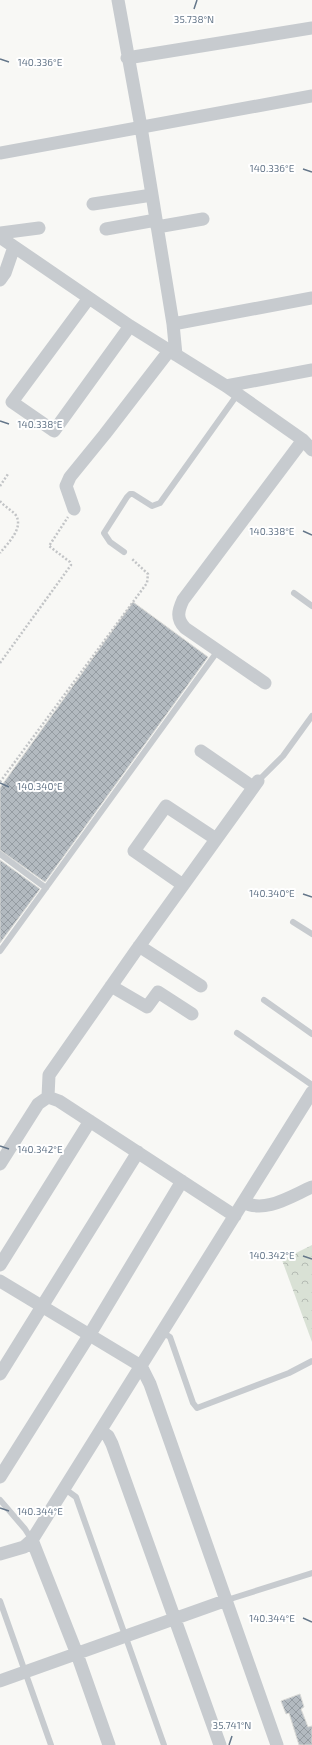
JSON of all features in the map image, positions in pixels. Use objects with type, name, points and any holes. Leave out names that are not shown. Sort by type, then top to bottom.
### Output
[{"type":"street","points":[[74,509],[66,486],[70,476],[173,353],[173,324],[141,127],[127,58],[118,0]]},
{"type":"street","points":[[127,58],[312,28]]},
{"type":"street","points":[[0,153],[312,96]]},
{"type":"street","points":[[93,204],[152,195]]},
{"type":"street","points":[[106,229],[203,219]]},
{"type":"street","points":[[0,232],[39,228]]},
{"type":"street","points":[[0,237],[130,326],[226,386],[303,440],[312,450]]},
{"type":"street","points":[[0,280],[5,273],[14,247]]},
{"type":"street","points":[[89,298],[12,402],[54,431],[130,326]]},
{"type":"street","points":[[173,324],[312,298]]},
{"type":"street","points":[[226,386],[312,370]]},
{"type":"street","points":[[265,683],[216,652],[184,628],[179,622],[178,611],[188,594],[303,440]]},
{"type":"street","points":[[48,1097],[49,1075],[139,946],[256,784],[201,750]]},
{"type":"street","points":[[183,885],[134,851],[166,806],[216,839]]},
{"type":"street","points":[[139,946],[201,986]]},
{"type":"street","points":[[111,986],[147,1007],[158,992],[192,1014]]},
{"type":"street","points":[[0,1554],[24,1547],[32,1540],[312,1092]]},
{"type":"street","points":[[48,1097],[59,1101],[235,1216]]},
{"type":"street","points":[[0,1164],[4,1149],[38,1104],[48,1097]]},
{"type":"street","points":[[0,1265],[90,1121]]},
{"type":"street","points":[[0,1374],[138,1152]]},
{"type":"street","points":[[0,1477],[90,1334],[182,1182]]},
{"type":"street","points":[[243,1202],[252,1207],[263,1207],[312,1187]]},
{"type":"street","points":[[0,1281],[141,1366],[150,1384],[277,1745]]},
{"type":"street","points":[[101,1431],[108,1436],[112,1444],[220,1745]]},
{"type":"street","points":[[32,1540],[77,1654],[109,1745]]},
{"type":"street","points":[[0,1681],[227,1600]]},
{"type":"lane","points":[[124,552],[110,542],[104,533],[127,497],[130,494],[133,494],[152,506],[160,503],[237,395]]},
{"type":"lane","points":[[294,593],[312,606]]},
{"type":"lane","points":[[0,951],[216,652]]},
{"type":"lane","points":[[256,784],[283,756],[312,716]]},
{"type":"lane","points":[[0,854],[46,888]]},
{"type":"lane","points":[[293,922],[312,934]]},
{"type":"lane","points":[[264,1000],[312,1034]]},
{"type":"lane","points":[[237,1033],[312,1085]]},
{"type":"lane","points":[[162,1332],[170,1337],[193,1403],[197,1408],[289,1373],[312,1361]]},
{"type":"lane","points":[[65,1489],[76,1497],[164,1745]]},
{"type":"lane","points":[[0,1500],[25,1529],[32,1540]]},
{"type":"lane","points":[[227,1600],[312,1573]]},
{"type":"lane","points":[[0,1601],[51,1745]]},
{"type":"path","points":[[0,486],[8,474]]},
{"type":"path","points":[[0,501],[15,515],[18,523],[17,530],[0,553]]},
{"type":"path","points":[[0,663],[71,565],[70,562],[49,546],[74,509]]},
{"type":"path","points":[[0,782],[147,583],[148,574],[124,552]]},
{"type":"green space","points":[[312,1245],[312,1342],[282,1260]]},
{"type":"building","points":[[133,602],[208,657],[45,882],[0,850],[0,788]]},
{"type":"building","points":[[0,860],[40,889],[0,943]]},
{"type":"building","points":[[300,1694],[304,1707],[301,1709],[308,1727],[312,1726],[312,1745],[299,1745],[289,1713],[286,1714],[281,1701]]}]
